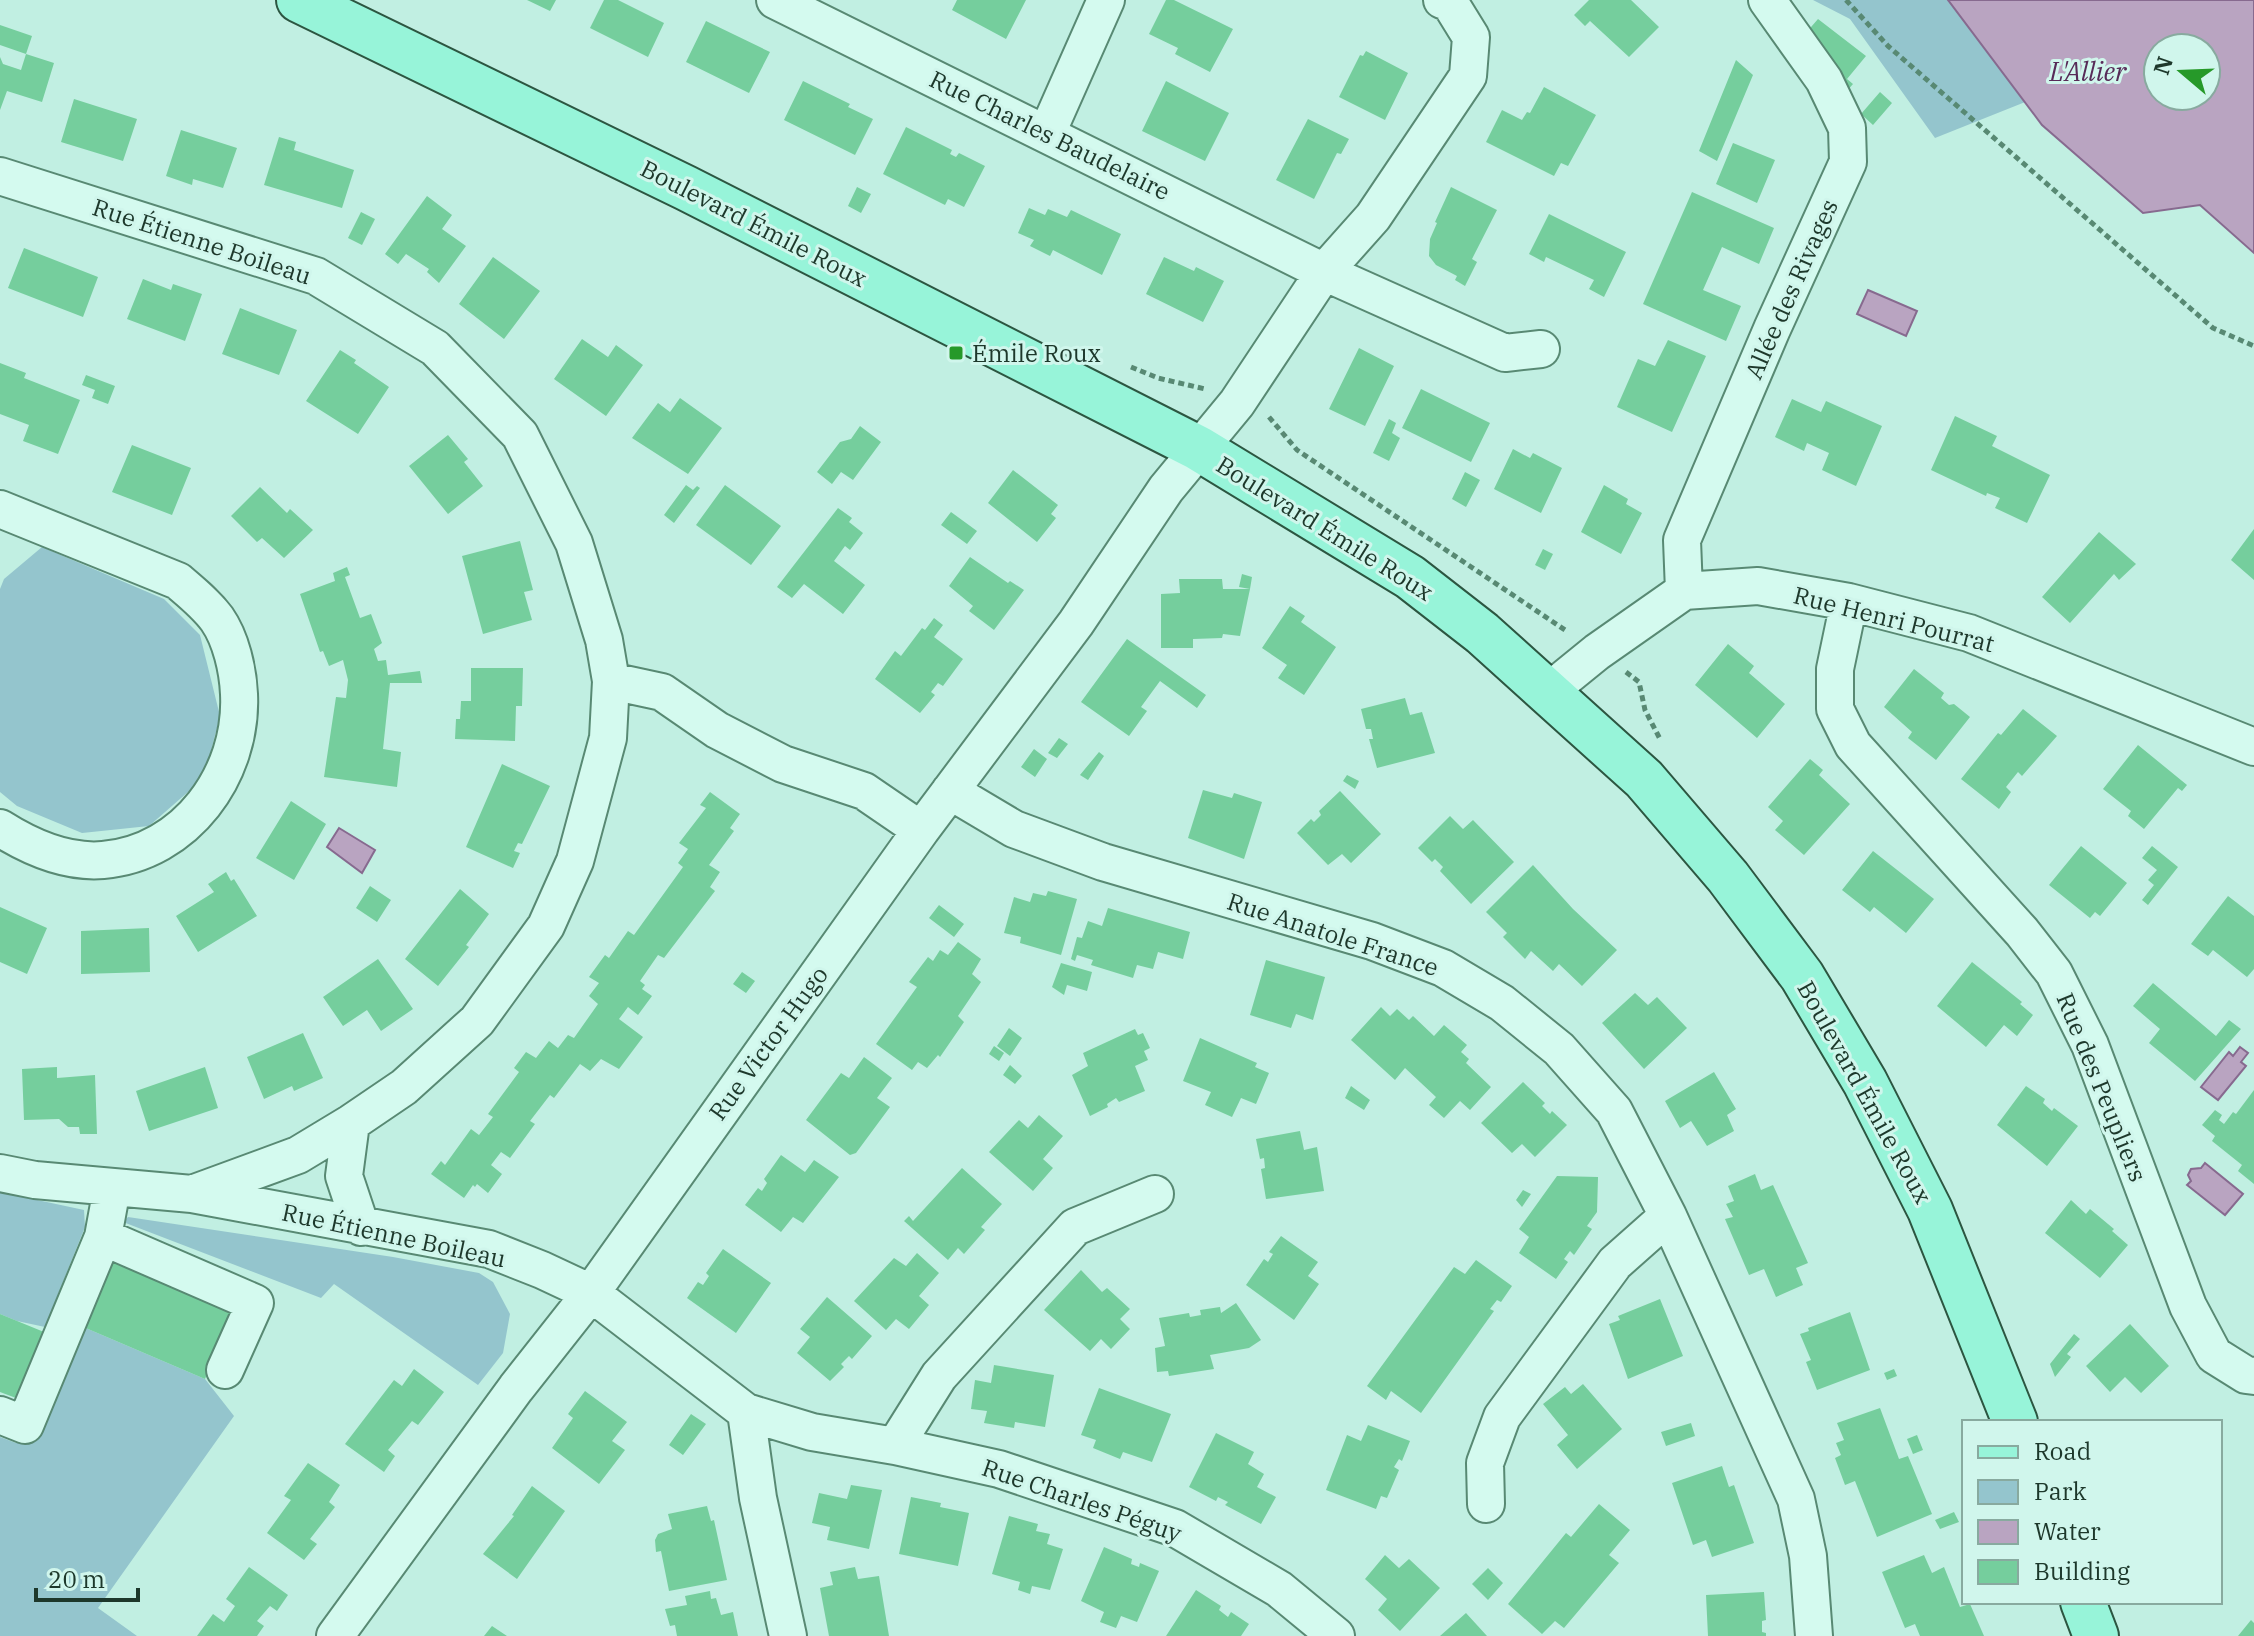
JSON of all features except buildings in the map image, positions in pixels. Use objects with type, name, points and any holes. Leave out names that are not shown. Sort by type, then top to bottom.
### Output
[{"type":"main road","name":"Boulevard Émile Roux","points":[[299,0],[686,188],[1198,448],[1410,577],[1482,633],[1644,779],[1728,877],[1802,976],[1865,1082],[1930,1210],[2014,1420]]},
{"type":"main road","points":[[2084,1604],[2096,1636]]},
{"type":"street","name":"Rue Charles Baudelaire","points":[[775,0],[1324,272],[1505,353],[1541,349]]},
{"type":"street","points":[[1047,133],[1106,0]]},
{"type":"street","points":[[1198,448],[1237,403],[1324,272],[1373,217],[1468,76],[1471,37],[1450,3],[1442,0]]},
{"type":"street","name":"Allée des Rivages","points":[[1684,591],[1682,540],[1772,329],[1848,162],[1847,128],[1824,80],[1767,0]]},
{"type":"street","name":"Rue Étienne Boileau","points":[[0,176],[316,276],[435,348],[520,435],[574,543],[604,640],[611,681],[608,738],[575,861],[546,926],[477,1021],[404,1087],[351,1123],[298,1155],[192,1194]]},
{"type":"street","name":"Rue Victor Hugo","points":[[335,1636],[516,1388],[591,1293],[921,830],[1076,623],[1166,489],[1198,448]]},
{"type":"street","points":[[0,828],[41,849],[72,858],[101,860],[127,856],[152,845],[178,831],[198,813],[216,789],[237,736],[240,714],[239,681],[232,655],[219,621],[201,600],[178,581],[3,517]]},
{"type":"street","name":"Rue Henri Pourrat","points":[[1684,591],[1758,586],[1849,602],[1969,633],[2254,747]]},
{"type":"street","points":[[1549,691],[1597,652],[1684,591]]},
{"type":"street","name":"Rue des Peupliers","points":[[1849,602],[1835,669],[1835,709],[1853,745],[2022,932],[2054,973],[2090,1045],[2188,1306],[2214,1355],[2246,1375],[2254,1376]]},
{"type":"street","points":[[611,681],[662,692],[717,730],[783,764],[864,791],[921,830]]},
{"type":"street","name":"Rue Anatole France","points":[[950,791],[1014,829],[1103,862],[1372,941],[1443,968],[1502,1003],[1559,1049],[1614,1111],[1668,1216],[1796,1499],[1808,1556],[1814,1636]]},
{"type":"street","points":[[351,1123],[344,1176],[361,1227]]},
{"type":"street","name":"Rue Étienne Boileau","points":[[0,1173],[35,1180],[192,1194],[489,1249],[591,1293],[746,1412]]},
{"type":"street","points":[[0,1415],[25,1425],[103,1237],[112,1188]]},
{"type":"street","points":[[895,1446],[939,1376],[1075,1227],[1155,1194]]},
{"type":"street","points":[[1486,1504],[1485,1463],[1502,1417],[1615,1263],[1668,1216]]},
{"type":"street","points":[[103,1237],[255,1303],[225,1370]]},
{"type":"street","points":[[746,1412],[758,1498],[788,1636]]},
{"type":"street","name":"Rue Charles Péguy","points":[[746,1412],[812,1432],[999,1469],[1175,1528],[1279,1589],[1336,1636]]},
{"type":"path","points":[[1846,0],[1899,56],[2213,328],[2254,346]]},
{"type":"path","points":[[1130,366],[1158,378],[1197,385],[1268,416],[1297,450],[1470,564],[1639,682],[1645,710],[1664,745]]},
{"type":"green space","points":[[1813,0],[2254,0],[2254,11],[2201,32],[2142,32],[2142,56],[1935,138],[1850,19]]},
{"type":"green space","points":[[42,547],[164,599],[200,635],[220,716],[204,778],[149,826],[82,833],[17,806],[0,792],[0,589],[4,579]]},
{"type":"green space","points":[[0,1192],[84,1210],[85,1227],[45,1327],[0,1314]]},
{"type":"green space","points":[[128,1217],[479,1273],[493,1282],[510,1314],[503,1353],[478,1385],[334,1284],[321,1298],[123,1222]]},
{"type":"green space","points":[[81,1326],[205,1379],[234,1416],[98,1608],[137,1636],[0,1636],[0,1437],[16,1443],[40,1434]]},
{"type":"water","name":"L'Allier","points":[[1948,0],[2254,0],[2254,253],[2200,205],[2143,213],[2042,125]]},
{"type":"water","points":[[1868,290],[1917,311],[1906,336],[1857,314]]},
{"type":"water","points":[[339,828],[375,850],[362,873],[327,847]]},
{"type":"water","points":[[2240,1047],[2248,1053],[2241,1062],[2246,1066],[2218,1100],[2201,1087],[2229,1052],[2233,1056]]},
{"type":"water","points":[[2205,1163],[2243,1194],[2225,1215],[2187,1185],[2191,1181],[2188,1175],[2191,1169],[2201,1168]]},
{"type":"place","name":"Émile Roux","points":[[956,353]]}]
